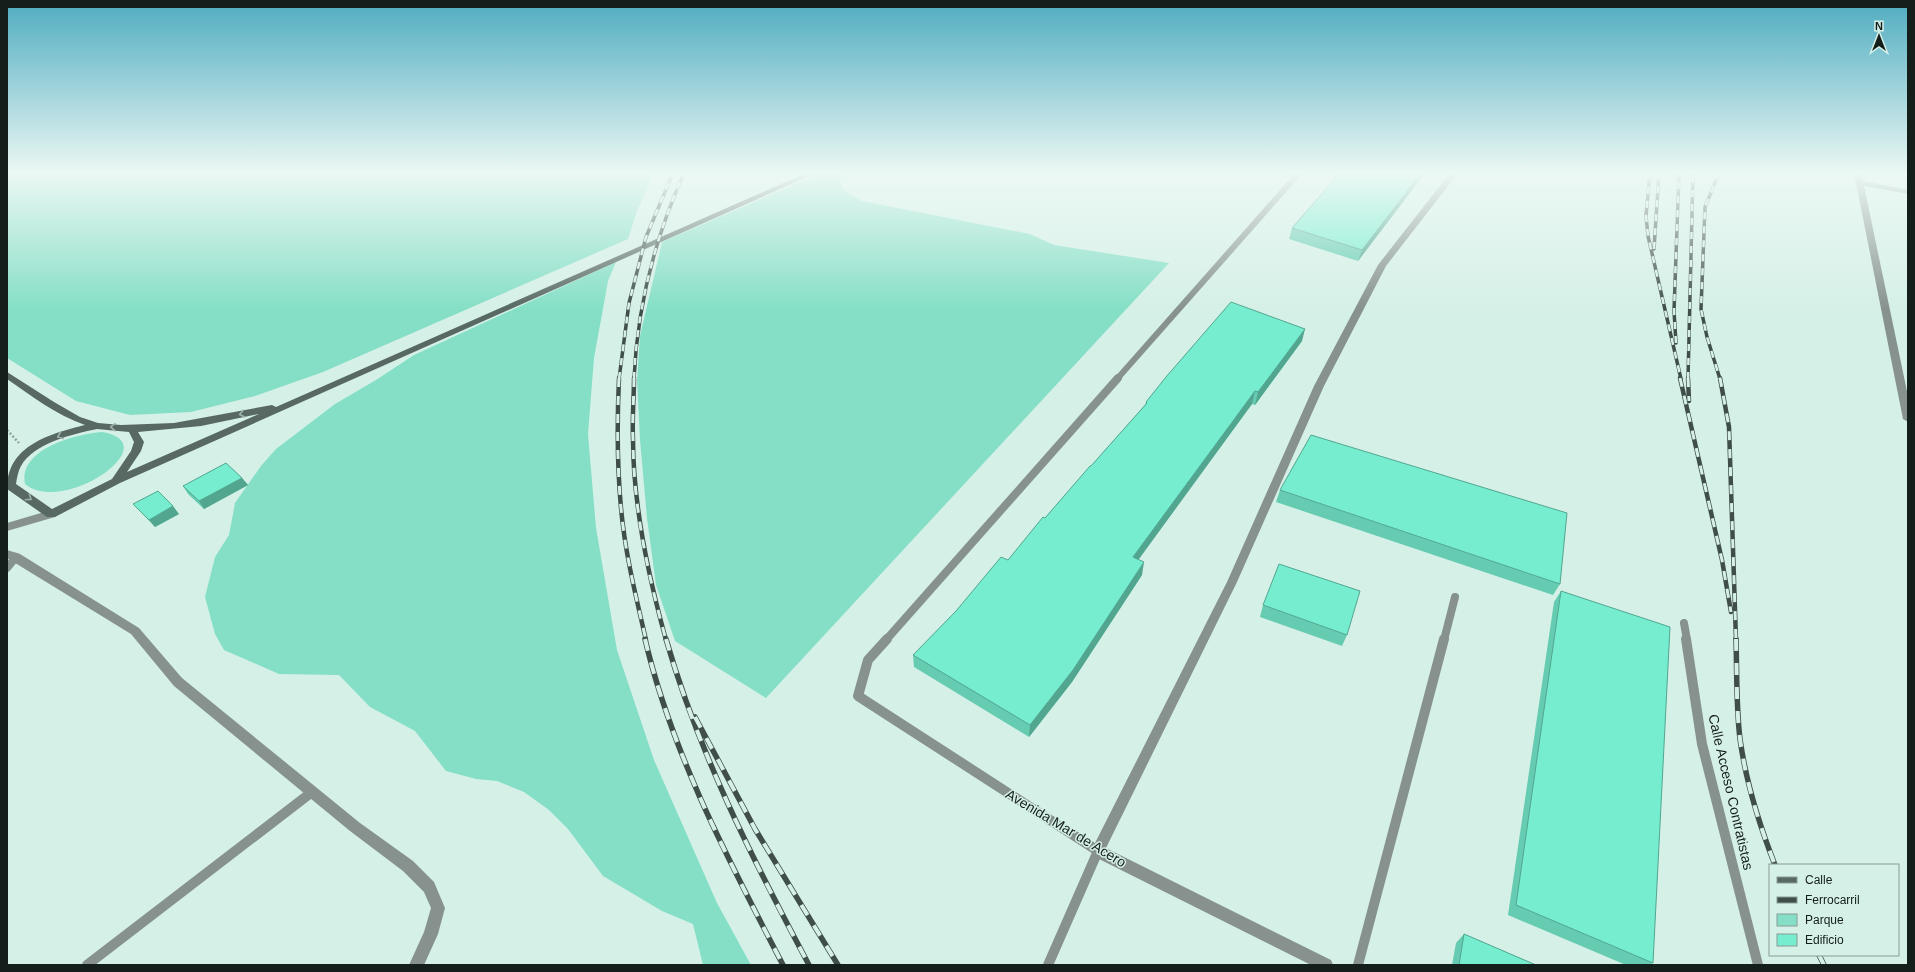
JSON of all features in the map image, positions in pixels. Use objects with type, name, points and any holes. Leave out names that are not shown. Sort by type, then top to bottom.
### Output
[{"type":"main road","points":[[97,426],[67,433],[32,450],[21,458],[15,467],[9,484],[51,514],[116,481],[710,218]]},
{"type":"main road","points":[[7,375],[77,419],[97,426],[132,429],[203,423],[294,403]]},
{"type":"main road","points":[[116,481],[136,451],[139,442],[132,429]]},
{"type":"street","points":[[1098,851],[1232,582],[1318,386],[1382,265],[1419,218]]},
{"type":"street","points":[[1868,218],[1908,419]]},
{"type":"street","points":[[7,527],[51,514]]},
{"type":"street","points":[[11,556],[135,631],[178,682],[355,827],[408,866],[429,887],[438,908],[431,934],[416,965]]},
{"type":"street","name":"Avenida Mar de Acero","points":[[1098,851],[1326,965]]},
{"type":"lane","name":"Avenida Mar de Acero","points":[[1098,851],[858,696],[868,660],[1259,218]]},
{"type":"lane","points":[[7,568],[11,556]]},
{"type":"lane","points":[[1358,965],[1455,597]]},
{"type":"lane","name":"Calle Acceso Contratistas","points":[[1684,624],[1702,744],[1758,965]]},
{"type":"lane","points":[[88,965],[312,792]]},
{"type":"lane","points":[[1048,965],[1098,851]]},
{"type":"green space","points":[[7,218],[635,218],[628,239],[323,372],[255,396],[191,412],[130,415],[76,401],[7,358]]},
{"type":"green space","points":[[716,218],[950,218],[1030,234],[1054,245],[1169,263],[766,698],[675,641],[656,585],[647,518],[640,440],[637,380],[640,336],[662,242]]},
{"type":"green space","points":[[616,262],[608,281],[594,358],[588,434],[596,528],[617,650],[654,760],[717,903],[751,965],[703,965],[693,924],[662,911],[603,876],[568,829],[549,810],[524,792],[497,781],[476,779],[446,771],[415,731],[370,707],[339,675],[279,674],[224,650],[215,634],[205,597],[215,557],[229,535],[235,503],[261,466],[276,449],[335,404],[376,380],[414,355]]},
{"type":"green space","points":[[102,432],[120,439],[124,449],[117,462],[103,474],[84,485],[63,491],[42,491],[25,484],[25,472],[30,461],[39,453],[64,440],[91,433]]},
{"type":"building","points":[[1300,218],[1386,218],[1362,250],[1292,228]]},
{"type":"building","points":[[1231,302],[1305,329],[1258,392],[1255,391],[1133,557],[1144,562],[1073,670],[1030,725],[913,655],[956,611],[1001,557],[1008,560],[1043,517],[1045,518],[1147,403],[1146,402],[1166,377]]},
{"type":"building","points":[[1311,435],[1567,513],[1560,584],[1280,490]]},
{"type":"building","points":[[226,463],[242,478],[199,501],[183,486]]},
{"type":"building","points":[[158,491],[173,506],[149,520],[133,504]]},
{"type":"building","points":[[1279,564],[1360,591],[1347,635],[1263,605]]},
{"type":"building","points":[[1561,591],[1670,627],[1653,963],[1516,905]]},
{"type":"building","points":[[1464,934],[1536,965],[1459,965]]},
{"type":"railway","points":[[619,379],[629,303],[646,237],[654,218]]},
{"type":"railway","points":[[634,379],[643,299],[649,273],[666,218]]},
{"type":"railway","points":[[1646,218],[1648,236],[1681,379]]},
{"type":"railway","points":[[1654,249],[1656,218]]},
{"type":"railway","points":[[1676,343],[1674,311],[1677,218]]},
{"type":"railway","points":[[1688,378],[1692,218]]},
{"type":"railway","points":[[1705,218],[1701,309],[1707,337],[1720,379]]},
{"type":"railway","points":[[619,378],[618,443],[621,508],[628,558],[646,640]]},
{"type":"railway","points":[[634,378],[634,464],[639,515],[653,591],[666,640]]},
{"type":"railway","points":[[1680,378],[1722,560],[1731,612]]},
{"type":"railway","points":[[1688,378],[1689,401]]},
{"type":"railway","points":[[1720,378],[1729,427],[1736,640]]},
{"type":"railway","points":[[645,639],[656,682],[686,765],[742,886],[783,965]]},
{"type":"railway","points":[[666,639],[679,682],[711,765],[748,846],[809,965]]},
{"type":"railway","points":[[1736,639],[1740,739],[1754,803],[1775,864]]},
{"type":"railway","points":[[695,717],[755,829],[838,965]]},
{"type":"railway","points":[[1820,956],[1824,965]]}]
